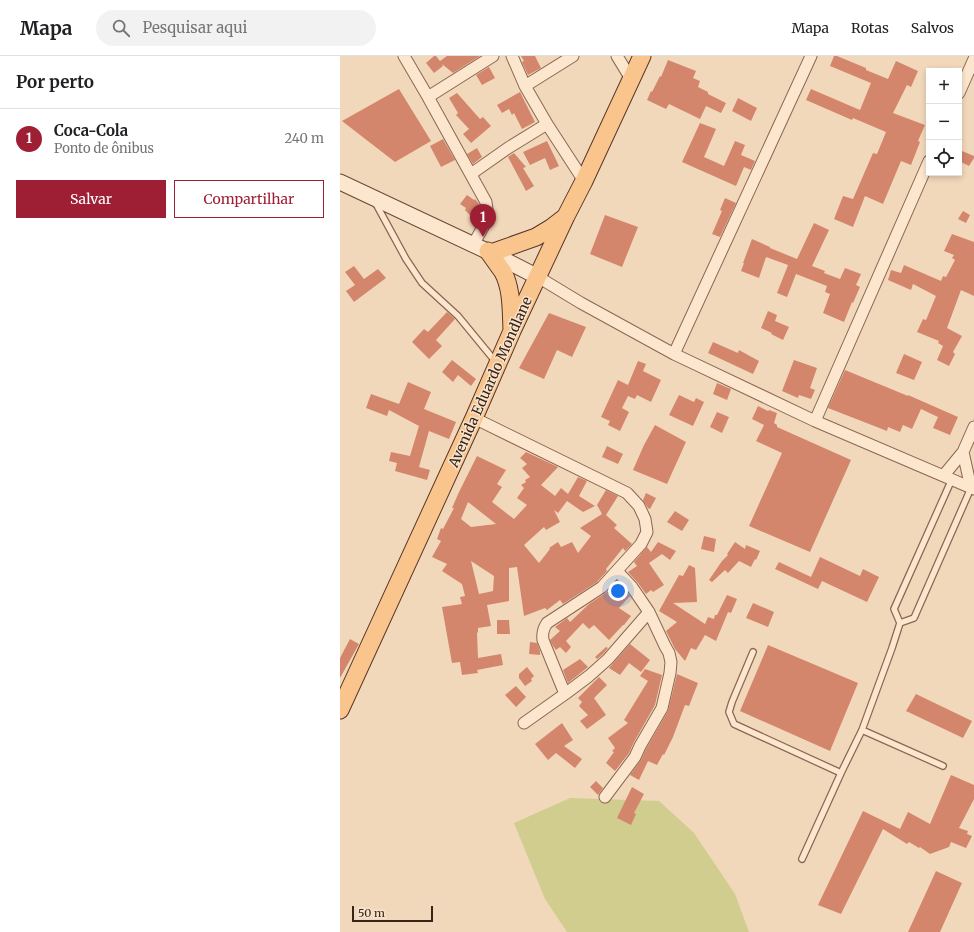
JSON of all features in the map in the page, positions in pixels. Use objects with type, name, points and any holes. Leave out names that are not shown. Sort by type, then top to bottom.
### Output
[{"type":"main road","name":"Avenida Eduardo Mondlane","points":[[340,710],[474,418],[512,331],[566,216],[584,182],[642,56]]},
{"type":"main road","points":[[340,182],[372,196],[538,277]]},
{"type":"main road","points":[[484,250],[536,237],[551,228],[566,216]]},
{"type":"main road","points":[[484,250],[503,273],[509,287],[512,331]]},
{"type":"street","points":[[404,56],[486,202],[488,216],[484,227],[484,250]]},
{"type":"street","points":[[428,97],[493,56]]},
{"type":"street","points":[[512,56],[525,86],[584,182]]},
{"type":"street","points":[[525,86],[573,56]]},
{"type":"street","points":[[616,56],[632,79]]},
{"type":"street","points":[[674,354],[811,56]]},
{"type":"street","points":[[962,86],[974,59]]},
{"type":"street","points":[[471,174],[508,148],[547,124]]},
{"type":"street","points":[[815,421],[926,168]]},
{"type":"street","points":[[538,277],[581,303],[674,354],[815,421],[973,488]]},
{"type":"street","points":[[474,418],[627,493],[639,506],[645,519],[647,532],[641,544],[617,571],[602,587],[547,623],[544,629],[542,634],[543,640],[565,694]]},
{"type":"street","points":[[948,477],[963,452],[974,427]]},
{"type":"street","points":[[963,452],[973,488]]},
{"type":"street","points":[[605,797],[635,756],[662,708],[671,662],[669,653],[649,612],[632,587],[617,571]]},
{"type":"street","points":[[524,723],[589,676],[608,659],[649,612]]},
{"type":"lane","points":[[372,196],[406,259],[422,283],[458,316],[498,365]]},
{"type":"lane","points":[[802,859],[840,773],[862,730],[900,623],[894,609],[948,477]]},
{"type":"lane","points":[[900,623],[914,618],[973,488]]},
{"type":"lane","points":[[753,652],[729,712],[734,724],[840,773]]},
{"type":"lane","points":[[862,730],[943,766]]},
{"type":"shaded area","points":[[570,798],[659,801],[694,833],[735,894],[749,932],[567,932],[545,899],[514,823]]},
{"type":"building","points":[[436,56],[440,61],[447,56],[480,56],[453,73],[442,64],[443,66],[434,73],[426,63]]},
{"type":"building","points":[[521,56],[535,56],[541,68],[528,75]]},
{"type":"building","points":[[834,56],[866,68],[866,70],[888,79],[896,61],[918,71],[911,87],[907,85],[893,113],[925,125],[918,141],[920,142],[911,165],[901,161],[883,204],[865,196],[853,227],[834,219],[843,196],[853,199],[873,153],[877,154],[886,132],[853,118],[852,120],[806,100],[811,89],[860,110],[871,83],[830,66]]},
{"type":"building","points":[[668,60],[696,71],[693,78],[700,81],[698,87],[726,103],[721,113],[706,106],[700,119],[669,104],[666,109],[647,100],[660,76],[661,77]]},
{"type":"building","points":[[489,67],[495,78],[482,85],[476,75]]},
{"type":"building","points":[[399,89],[431,141],[395,162],[342,121]]},
{"type":"building","points":[[520,92],[535,122],[522,129],[514,113],[512,115],[509,109],[502,113],[497,105]]},
{"type":"building","points":[[457,93],[480,119],[483,117],[491,126],[471,143],[463,134],[469,129],[456,115],[458,113],[449,98]]},
{"type":"building","points":[[738,98],[757,108],[751,121],[732,111]]},
{"type":"building","points":[[700,123],[716,129],[704,157],[724,166],[735,141],[745,145],[741,155],[755,161],[751,170],[744,167],[736,186],[682,162]]},
{"type":"building","points":[[443,139],[455,160],[441,167],[430,146]]},
{"type":"building","points":[[547,141],[559,166],[550,170],[545,158],[530,165],[523,152]]},
{"type":"building","points":[[477,148],[482,157],[473,164],[467,154]]},
{"type":"building","points":[[962,151],[974,156],[969,166],[962,162]]},
{"type":"building","points":[[514,153],[526,167],[523,168],[534,186],[526,191],[508,157]]},
{"type":"building","points":[[467,195],[474,200],[475,199],[479,204],[480,212],[474,219],[465,210],[466,208],[460,204]]},
{"type":"building","points":[[725,198],[736,203],[720,237],[712,234],[722,211],[720,210]]},
{"type":"building","points":[[963,211],[970,215],[966,223],[958,219]]},
{"type":"building","points":[[605,215],[638,227],[622,267],[590,254]]},
{"type":"building","points":[[814,223],[829,230],[812,266],[825,271],[824,273],[840,279],[845,268],[861,274],[856,285],[860,287],[844,322],[823,313],[830,294],[825,292],[827,286],[796,274],[787,297],[777,293],[788,265],[766,257],[759,278],[741,271],[752,239],[797,259]]},
{"type":"building","points":[[952,234],[974,242],[974,296],[961,290],[947,328],[962,336],[953,352],[955,354],[949,366],[937,360],[943,346],[938,343],[939,341],[917,332],[923,319],[926,320],[936,296],[913,284],[911,290],[888,280],[891,270],[901,273],[904,265],[941,281],[943,276],[946,277],[955,260],[952,258],[954,255],[944,251]]},
{"type":"building","points":[[354,266],[364,279],[378,269],[386,278],[354,302],[346,291],[355,285],[345,272]]},
{"type":"building","points":[[768,311],[777,315],[775,321],[789,327],[783,340],[761,328]]},
{"type":"building","points":[[447,312],[455,319],[436,340],[442,346],[429,359],[412,342],[424,329],[428,332]]},
{"type":"building","points":[[549,313],[586,327],[572,357],[557,350],[544,379],[519,368]]},
{"type":"building","points":[[713,342],[738,353],[739,350],[759,361],[753,374],[708,353]]},
{"type":"building","points":[[904,354],[922,362],[914,380],[896,373]]},
{"type":"building","points":[[452,360],[476,379],[471,386],[458,375],[453,382],[442,372]]},
{"type":"building","points":[[794,360],[817,368],[810,388],[815,390],[811,399],[799,395],[798,398],[782,391]]},
{"type":"building","points":[[638,361],[646,364],[643,371],[661,380],[651,402],[637,395],[635,399],[628,396],[622,408],[629,412],[620,431],[608,425],[610,421],[601,417],[618,380],[628,385]]},
{"type":"building","points":[[845,370],[958,417],[950,435],[933,428],[938,417],[921,409],[912,429],[903,425],[900,432],[888,427],[887,431],[828,408]]},
{"type":"building","points":[[408,382],[431,392],[424,409],[456,422],[449,439],[429,431],[419,467],[430,470],[427,480],[395,471],[397,463],[389,461],[391,452],[410,456],[419,426],[389,410],[387,416],[366,408],[371,394],[399,404]]},
{"type":"building","points":[[717,383],[731,389],[727,400],[713,394]]},
{"type":"building","points":[[679,395],[694,402],[696,398],[704,402],[693,426],[669,415]]},
{"type":"building","points":[[758,406],[768,411],[777,413],[774,423],[777,427],[851,460],[810,552],[749,526],[782,453],[756,441],[764,425],[752,419]]},
{"type":"building","points":[[717,412],[729,417],[722,433],[710,427]]},
{"type":"building","points":[[655,425],[686,442],[667,484],[633,470]]},
{"type":"building","points":[[607,446],[623,454],[618,464],[602,457]]},
{"type":"building","points":[[526,452],[558,467],[541,485],[555,496],[561,488],[568,494],[578,477],[587,481],[579,496],[595,506],[583,512],[567,501],[558,513],[554,510],[560,522],[546,530],[544,527],[524,545],[539,563],[550,549],[549,548],[558,542],[561,547],[572,542],[578,553],[591,536],[580,528],[602,514],[597,505],[606,490],[618,496],[606,515],[617,525],[614,528],[632,544],[625,551],[623,548],[606,569],[607,571],[597,582],[563,604],[560,600],[547,610],[545,608],[524,616],[517,567],[509,568],[509,601],[487,605],[491,626],[478,628],[477,633],[478,658],[501,654],[503,665],[477,670],[478,673],[462,675],[460,662],[452,663],[442,607],[462,604],[460,597],[465,596],[462,584],[442,571],[447,564],[432,557],[441,541],[437,539],[441,528],[443,529],[454,508],[452,508],[477,456],[506,470],[497,484],[502,487],[492,502],[514,519],[527,505],[517,498],[524,488],[521,485],[530,477],[522,468],[527,464],[520,458]],"holes":[[[468,502],[496,524],[471,527],[461,519]],[[471,561],[494,576],[493,591],[479,594]]]},
{"type":"building","points":[[646,493],[656,498],[650,509],[643,500]]},
{"type":"building","points":[[675,511],[689,520],[682,531],[667,522]]},
{"type":"building","points":[[704,536],[716,539],[714,552],[701,549]]},
{"type":"building","points":[[658,542],[676,551],[670,560],[662,554],[649,563],[664,585],[653,592],[651,590],[646,594],[628,572],[637,566],[634,562],[647,547],[651,552]]},
{"type":"building","points":[[735,542],[745,549],[746,545],[760,551],[756,560],[755,559],[751,567],[739,561],[728,573],[725,570],[712,582],[709,580],[728,555],[727,554]]},
{"type":"building","points":[[820,557],[860,576],[863,569],[879,577],[867,602],[822,581],[818,589],[775,569],[779,562],[811,577]]},
{"type":"building","points":[[689,565],[695,568],[697,602],[673,603],[705,624],[708,617],[714,619],[727,595],[737,599],[731,613],[728,612],[716,641],[705,635],[696,650],[691,648],[685,661],[675,649],[666,631],[677,622],[659,611],[679,575],[683,576]]},
{"type":"building","points":[[617,581],[630,596],[619,608],[631,616],[624,625],[609,640],[594,625],[589,629],[583,623],[566,641],[571,647],[566,653],[560,647],[556,650],[550,640],[560,631],[555,627],[567,618],[570,622],[589,604],[607,592]]},
{"type":"building","points":[[753,603],[774,612],[768,627],[746,618]]},
{"type":"building","points":[[497,620],[509,620],[510,634],[497,634]]},
{"type":"building","points":[[350,639],[359,644],[340,678],[340,658]]},
{"type":"building","points":[[530,642],[537,643],[540,655],[529,654]]},
{"type":"building","points":[[630,644],[650,660],[641,672],[629,663],[620,675],[609,668]]},
{"type":"building","points":[[768,645],[858,683],[830,751],[740,711]]},
{"type":"building","points":[[606,647],[608,648],[597,659],[595,657]]},
{"type":"building","points":[[580,659],[588,667],[568,683],[563,670]]},
{"type":"building","points":[[527,667],[534,676],[531,679],[532,681],[525,686],[519,678],[519,674]]},
{"type":"building","points":[[645,669],[662,675],[655,705],[629,753],[615,771],[606,763],[614,752],[612,751],[615,748],[608,738],[628,723],[624,720],[648,681],[640,676]]},
{"type":"building","points":[[677,674],[698,683],[689,706],[685,705],[673,737],[664,755],[663,754],[657,765],[648,761],[639,780],[630,775],[641,760],[668,711]]},
{"type":"building","points":[[599,677],[607,685],[594,698],[606,715],[587,729],[580,721],[588,715],[579,706],[582,702],[578,698]]},
{"type":"building","points":[[516,686],[526,697],[516,707],[505,695]]},
{"type":"building","points":[[916,694],[972,721],[963,738],[906,711]]},
{"type":"building","points":[[562,723],[573,740],[564,746],[582,759],[575,768],[556,753],[548,760],[535,744]]},
{"type":"building","points":[[951,775],[974,785],[974,799],[959,828],[968,831],[967,834],[972,836],[966,848],[951,842],[949,847],[930,854],[909,842],[907,844],[883,829],[841,914],[818,905],[863,811],[900,829],[908,812],[930,824]]},
{"type":"building","points":[[596,781],[603,788],[598,795],[590,787]]},
{"type":"building","points":[[632,787],[644,794],[634,813],[636,814],[631,825],[617,818]]},
{"type":"building","points":[[936,871],[962,883],[940,932],[908,932]]},
{"type":"place","name":"Coca-Cola","points":[[483,237]]}]
